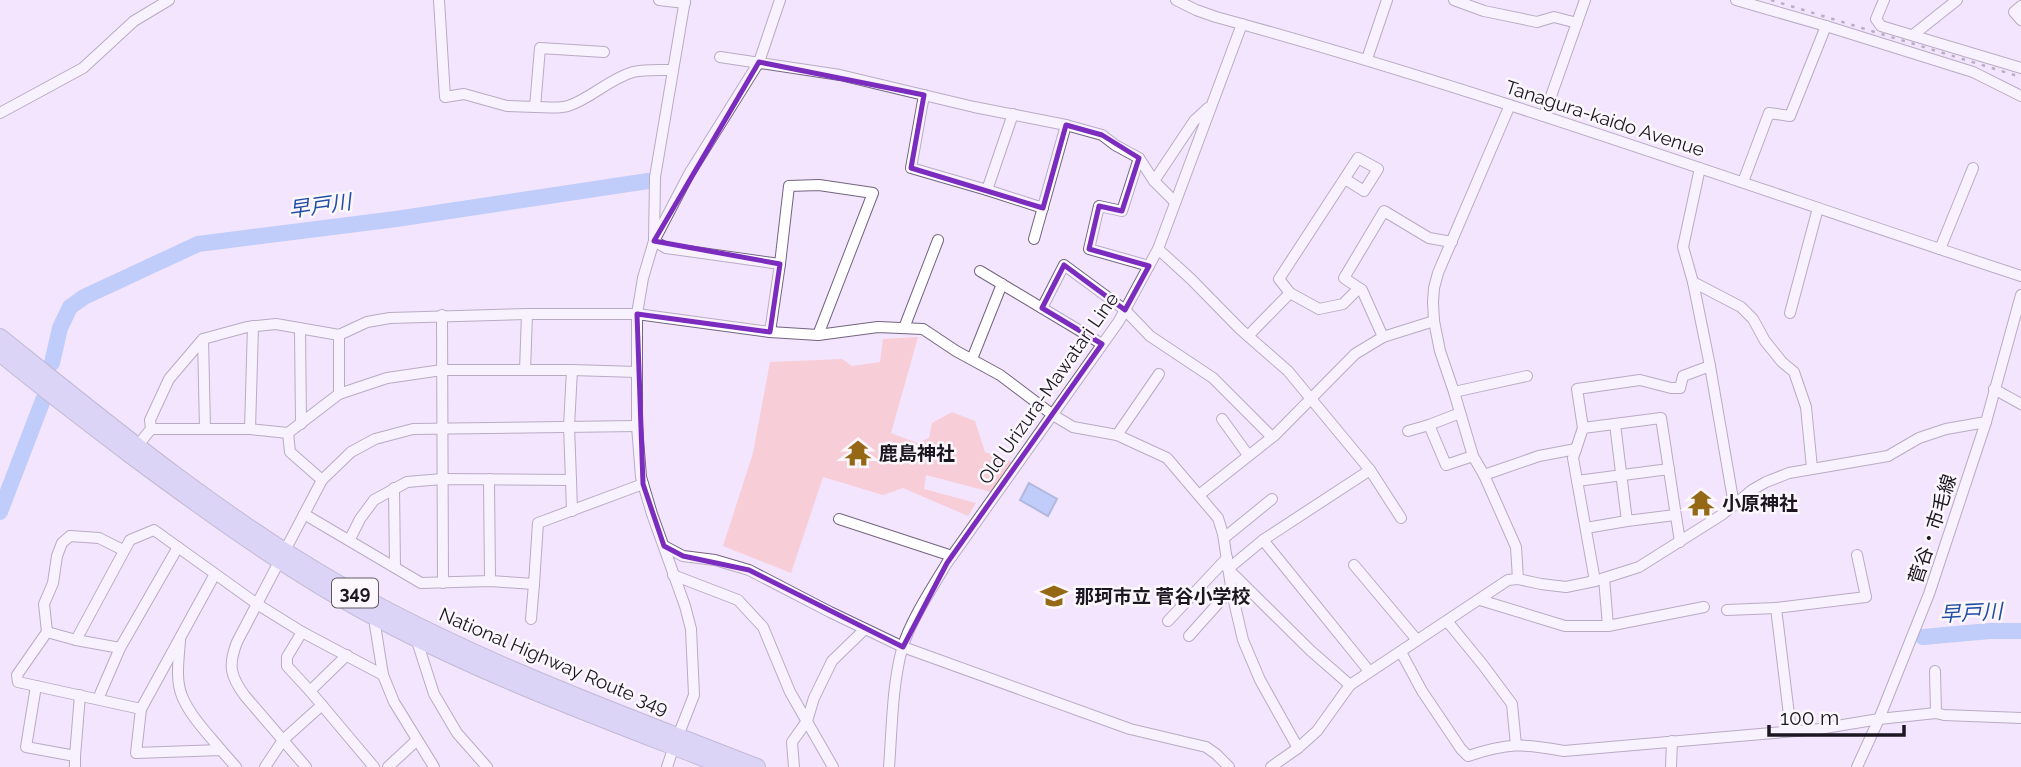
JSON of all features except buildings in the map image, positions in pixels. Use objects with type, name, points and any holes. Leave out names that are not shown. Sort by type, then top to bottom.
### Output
[{"type":"highway","name":"National Highway Route 349","points":[[0,337],[282,556],[460,648],[676,741],[726,767]]},
{"type":"highway","name":"National Highway Route 349","points":[[0,353],[66,407],[192,501],[378,619],[520,687],[757,767]]},
{"type":"street","points":[[0,113],[83,68],[134,22],[169,0]]},
{"type":"street","points":[[439,0],[445,97],[464,94],[507,106],[556,108],[569,106],[633,72],[672,70]]},
{"type":"street","points":[[654,241],[655,177],[685,2],[659,0]]},
{"type":"street","points":[[667,767],[694,695],[691,629],[643,484],[637,426],[637,314],[643,278],[654,241],[688,174],[759,62],[780,0]]},
{"type":"street","name":"Tanagura-kaido Avenue","points":[[1176,0],[1198,5],[1241,24],[1367,59],[1544,116],[2021,276]]},
{"type":"street","points":[[1367,59],[1387,0]]},
{"type":"street","points":[[1454,0],[1537,22],[1554,17],[1577,23]]},
{"type":"street","points":[[1544,116],[1585,0]]},
{"type":"street","points":[[1736,0],[1973,72],[2021,96]]},
{"type":"street","points":[[1884,0],[1876,19],[1881,26],[2021,68]]},
{"type":"street","points":[[1913,35],[1957,0]]},
{"type":"street","points":[[2021,6],[2014,12],[2021,20]]},
{"type":"street","name":"Old Urizura-Mawatari Line","points":[[889,767],[894,706],[903,647],[923,605],[952,556],[1102,344],[1125,310],[1149,266],[1158,249],[1241,24]]},
{"type":"street","points":[[1743,182],[1769,113],[1790,116],[1826,26]]},
{"type":"street","points":[[535,107],[540,48],[604,52]]},
{"type":"street","points":[[720,57],[840,75],[1102,135],[1139,158],[1154,181],[1175,202]]},
{"type":"street","points":[[924,95],[911,168],[1043,208]]},
{"type":"street","points":[[1510,105],[1434,288],[1434,321],[1440,351],[1473,456],[1516,547],[1518,579]]},
{"type":"street","points":[[1154,181],[1194,121],[1210,106]]},
{"type":"street","points":[[987,190],[1013,114]]},
{"type":"street","points":[[1034,239],[1066,125]]},
{"type":"street","points":[[1139,158],[1122,212],[1099,206],[1089,249],[1149,266]]},
{"type":"street","points":[[1700,168],[1684,247],[1710,366],[1734,505]]},
{"type":"street","points":[[1940,249],[1973,168]]},
{"type":"street","points":[[1345,179],[1279,279],[1290,293],[1319,309],[1343,304],[1359,288]]},
{"type":"street","points":[[770,332],[789,186],[819,186],[873,193],[818,335]]},
{"type":"street","points":[[1790,313],[1818,208]]},
{"type":"street","points":[[1383,337],[1362,290],[1344,278],[1384,211],[1429,238],[1452,242]]},
{"type":"street","points":[[904,328],[938,240]]},
{"type":"street","points":[[654,241],[666,248],[780,264]]},
{"type":"street","points":[[1158,249],[1288,371],[1370,470],[1401,518]]},
{"type":"street","points":[[1042,308],[1064,265],[1125,310],[1150,335],[1213,378],[1272,437]]},
{"type":"street","points":[[980,271],[1102,344]]},
{"type":"street","points":[[1693,282],[1741,307],[1753,319],[1765,341],[1782,362],[1794,372],[1806,407],[1812,468]]},
{"type":"street","points":[[972,359],[1002,284]]},
{"type":"street","points":[[1248,336],[1290,293]]},
{"type":"street","name":"菅谷・市毛線","points":[[1857,767],[1929,594],[1986,422],[2021,295]]},
{"type":"street","points":[[525,370],[527,314]]},
{"type":"street","points":[[138,445],[151,429],[150,421],[169,379],[203,339],[253,326],[276,324],[339,335],[366,322],[390,318],[442,315],[637,314],[770,332],[818,335],[878,327],[923,329],[1000,375],[1073,427],[1118,435],[1167,458],[1218,518],[1243,640],[1260,680],[1298,748]]},
{"type":"street","points":[[442,315],[443,583]]},
{"type":"street","points":[[1199,495],[1272,437],[1355,354],[1383,337],[1434,321]]},
{"type":"street","points":[[250,429],[253,326]]},
{"type":"street","points":[[299,328],[301,424]]},
{"type":"street","points":[[339,335],[339,394]]},
{"type":"street","points":[[203,339],[205,429]]},
{"type":"street","points":[[1608,626],[1573,458],[1583,428],[1577,389],[1640,380],[1680,388],[1683,376],[1710,366]]},
{"type":"street","points":[[151,429],[250,429],[288,433],[339,394],[387,378],[442,370],[637,372]]},
{"type":"street","points":[[572,370],[569,426],[572,511]]},
{"type":"street","points":[[1118,435],[1159,374]]},
{"type":"street","points":[[1454,392],[1528,376]]},
{"type":"street","points":[[1994,389],[2021,404]]},
{"type":"street","points":[[1408,431],[1460,413]]},
{"type":"street","points":[[1583,428],[1661,418],[1681,542]]},
{"type":"street","points":[[1222,419],[1248,455]]},
{"type":"street","points":[[1271,767],[1317,731],[1350,685],[1508,580],[1518,579],[1566,587],[1639,567],[1681,542],[1766,482],[1812,468],[1888,456],[1919,438],[1946,429],[1986,422]]},
{"type":"street","points":[[1615,424],[1627,521]]},
{"type":"street","points":[[1429,425],[1446,465],[1473,456]]},
{"type":"street","points":[[306,767],[245,696],[232,673],[232,655],[322,480],[351,452],[375,439],[413,429],[637,426]]},
{"type":"street","points":[[288,433],[290,452],[322,480]]},
{"type":"street","points":[[1484,475],[1539,456],[1576,449]]},
{"type":"street","points":[[1577,481],[1669,469]]},
{"type":"street","points":[[1168,621],[1228,564],[1370,470]]},
{"type":"street","points":[[350,540],[360,519],[374,500],[407,482],[442,479],[570,480]]},
{"type":"street","points":[[489,479],[490,581]]},
{"type":"street","points":[[531,619],[538,523],[643,484]]},
{"type":"street","points":[[394,488],[395,567]]},
{"type":"street","points":[[1224,538],[1272,499]]},
{"type":"street","points":[[304,514],[421,583],[490,581],[534,584]]},
{"type":"street","points":[[1586,528],[1675,515]]},
{"type":"street","points":[[839,519],[952,556]]},
{"type":"street","points":[[76,640],[130,540],[154,530],[257,604],[302,632],[383,675]]},
{"type":"street","points":[[123,550],[99,538],[70,537],[62,543],[53,583],[44,604],[47,632],[17,675],[18,682],[141,709]]},
{"type":"street","points":[[1263,540],[1369,671]]},
{"type":"street","points":[[664,546],[683,556],[715,560],[749,570],[903,647],[1130,729],[1206,747],[1229,767]]},
{"type":"street","points":[[98,699],[120,648],[178,547]]},
{"type":"street","points":[[1727,610],[1776,608],[1866,597],[1857,555]]},
{"type":"street","points":[[1228,564],[1311,650],[1350,685]]},
{"type":"street","points":[[1354,565],[1417,640]]},
{"type":"street","points":[[215,574],[141,709],[136,753],[221,750]]},
{"type":"street","points":[[673,575],[738,600],[763,626],[790,692],[833,767]]},
{"type":"street","points":[[1189,636],[1231,590]]},
{"type":"street","points":[[1480,600],[1565,626],[1608,626],[1704,607]]},
{"type":"street","points":[[1776,608],[1791,731]]},
{"type":"street","points":[[378,619],[376,625],[383,675],[394,702],[434,767]]},
{"type":"street","points":[[1447,621],[1511,704],[1516,745]]},
{"type":"street","points":[[794,767],[792,742],[807,721],[814,698],[832,661],[865,629]]},
{"type":"street","points":[[47,632],[120,648]]},
{"type":"street","points":[[302,632],[287,657],[287,666],[374,767]]},
{"type":"street","points":[[180,638],[178,678],[182,696],[195,718],[236,767]]},
{"type":"street","points":[[415,638],[434,694],[457,733],[487,767]]},
{"type":"street","points":[[1401,652],[1422,691],[1468,756],[1496,747],[1516,745],[1564,751],[1819,729],[1936,713],[2021,718]]},
{"type":"street","points":[[310,691],[347,656]]},
{"type":"street","points":[[1935,671],[1936,713]]},
{"type":"street","points":[[160,674],[178,678]]},
{"type":"street","points":[[36,686],[26,747],[75,762],[80,695]]},
{"type":"street","points":[[265,767],[283,740],[322,705]]},
{"type":"street","points":[[388,767],[418,740]]},
{"type":"street","points":[[1671,767],[1672,741]]},
{"type":"highlighted area","points":[[759,62],[924,95],[911,168],[1043,208],[1066,125],[1102,135],[1139,158],[1122,211],[1099,206],[1089,249],[1149,266],[1125,310],[1064,265],[1042,308],[1102,344],[947,563],[903,647],[749,570],[683,556],[664,546],[643,484],[637,314],[770,332],[780,264],[654,241]]},
{"type":"shaded area","points":[[918,337],[891,433],[917,443],[929,438],[932,423],[952,412],[975,421],[985,452],[1012,462],[991,492],[926,475],[924,489],[976,503],[968,516],[903,488],[883,495],[823,477],[791,573],[723,546],[753,453],[770,362],[842,359],[852,366],[880,362],[883,339]]},
{"type":"water","points":[[1029,483],[1057,499],[1048,516],[1020,500]]},
{"type":"waterway","name":"早戸川","points":[[52,363],[60,328],[70,307],[84,297],[198,244],[396,219],[648,181]]},
{"type":"waterway","name":"早戸川","points":[[0,512],[43,400]]},
{"type":"waterway","name":"早戸川","points":[[1923,637],[2021,631]]},
{"type":"railway","points":[[1771,0],[2021,77]]},
{"type":"place","name":"鹿島神社","points":[[858,453]]},
{"type":"place","name":"小原神社","points":[[1701,503]]},
{"type":"place","name":"那珂市立 菅谷小学校","points":[[1054,596]]}]
